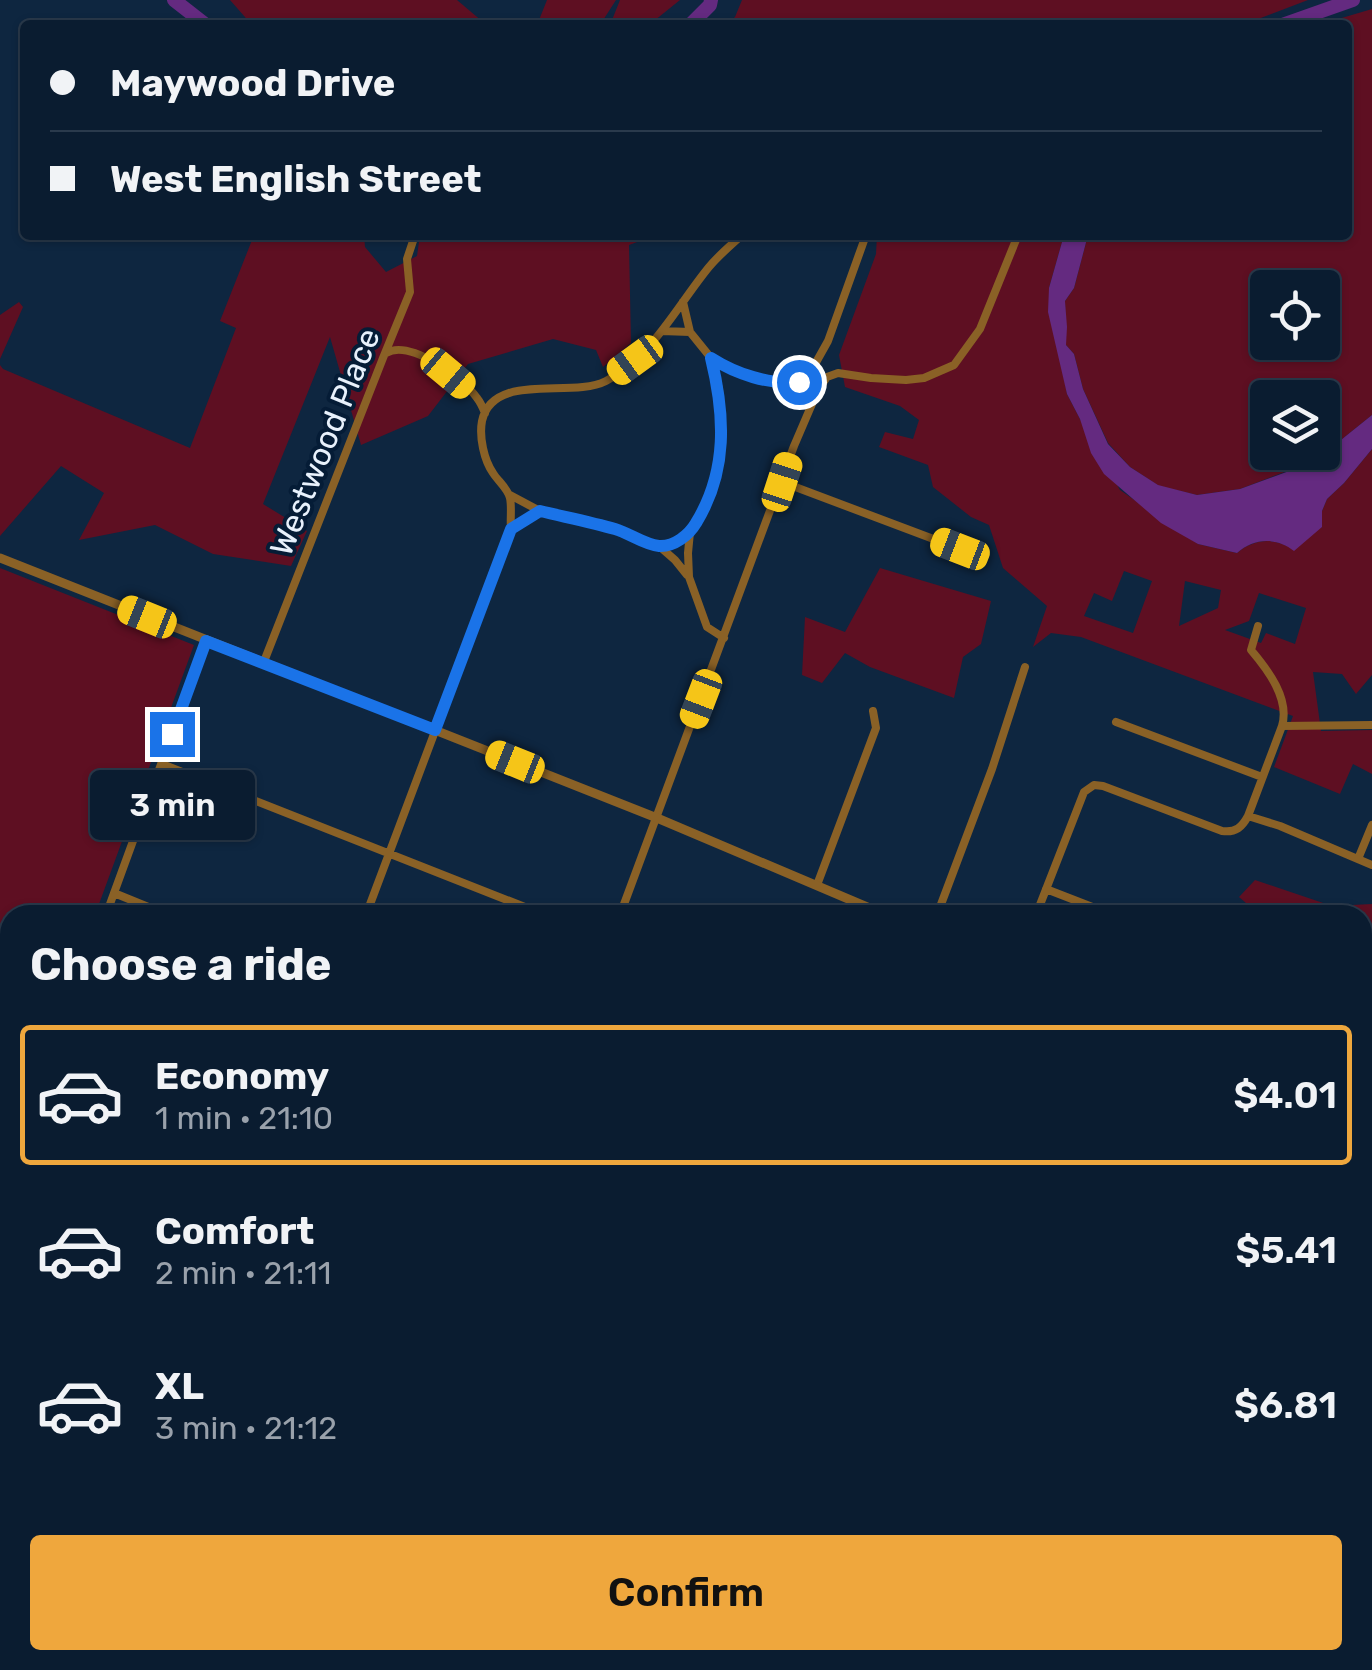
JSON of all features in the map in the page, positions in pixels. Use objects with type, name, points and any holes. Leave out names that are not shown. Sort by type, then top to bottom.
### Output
[{"type":"street","name":"Westwood Place","points":[[264,664],[410,292],[408,259],[414,240]]},
{"type":"street","points":[[476,396],[498,397],[516,390],[575,389],[604,382],[635,360],[711,265],[737,240]]},
{"type":"street","points":[[683,302],[690,332],[711,358],[743,374],[780,384],[799,382],[814,366],[828,341],[864,240]]},
{"type":"street","points":[[624,905],[818,390],[827,377],[838,373],[906,380],[924,378],[954,365],[980,329],[1016,240]]},
{"type":"street","points":[[662,331],[690,332]]},
{"type":"street","points":[[386,352],[402,348],[434,362],[476,396],[486,413]]},
{"type":"street","points":[[659,546],[677,542],[690,532],[705,508],[720,463],[722,416],[711,358]]},
{"type":"street","points":[[498,397],[482,421],[482,438],[490,470],[510,495],[540,511],[616,530],[659,546],[689,577]]},
{"type":"street","points":[[782,482],[960,549]]},
{"type":"street","points":[[370,905],[511,529],[510,495]]},
{"type":"street","points":[[511,529],[540,511]]},
{"type":"street","points":[[690,532],[689,577],[707,627],[724,638]]},
{"type":"street","points":[[0,558],[657,818],[860,905]]},
{"type":"street","points":[[1040,905],[1084,792],[1094,785],[1222,830],[1239,829],[1248,816],[1285,714],[1264,665],[1251,650],[1258,626]]},
{"type":"street","points":[[110,905],[206,641]]},
{"type":"street","points":[[942,905],[1025,667]]},
{"type":"street","points":[[817,886],[876,728],[873,711]]},
{"type":"street","points":[[1116,722],[1262,777]]},
{"type":"street","points":[[1282,726],[1372,726]]},
{"type":"street","points":[[162,764],[521,905]]},
{"type":"street","points":[[1248,816],[1372,866]]},
{"type":"street","points":[[1358,860],[1372,826]]},
{"type":"street","points":[[1046,889],[1087,905]]},
{"type":"street","points":[[114,893],[143,905]]},
{"type":"shaded area","points":[[230,0],[457,0],[481,20],[248,20]]},
{"type":"shaded area","points":[[547,0],[616,0],[603,20],[539,20]]},
{"type":"shaded area","points":[[620,0],[680,0],[655,20],[612,20]]},
{"type":"shaded area","points":[[742,0],[1308,0],[1255,20],[732,20]]},
{"type":"shaded area","points":[[1372,9],[1372,415],[1340,441],[1340,380],[1250,380],[1250,470],[1290,470],[1240,489],[1197,495],[1159,486],[1130,467],[1108,443],[1083,389],[1074,354],[1066,345],[1065,301],[1074,288],[1087,240],[1352,240],[1352,20],[1335,20]]},
{"type":"shaded area","points":[[252,240],[364,240],[365,247],[386,272],[417,256],[419,240],[642,240],[629,245],[631,343],[603,367],[596,350],[553,339],[468,364],[428,416],[361,445],[330,337],[263,504],[307,531],[291,566],[213,554],[155,525],[79,540],[104,493],[61,466],[0,536],[0,365],[190,448],[236,328],[220,321]]},
{"type":"shaded area","points":[[877,240],[1063,240],[1049,288],[1067,394],[1120,490],[1198,544],[1237,553],[1261,542],[1287,546],[1322,527],[1327,499],[1372,449],[1372,675],[1356,694],[1342,674],[1313,672],[1321,731],[1372,730],[1372,774],[1353,764],[1340,794],[1274,767],[1293,716],[1081,637],[1051,633],[1033,647],[1047,606],[1003,568],[989,525],[971,517],[933,487],[928,465],[879,447],[885,432],[913,439],[919,420],[900,406],[845,387],[839,355],[876,254]],"holes":[[[1124,571],[1152,581],[1133,633],[1084,616],[1094,593],[1112,601]],[[1185,581],[1221,590],[1218,608],[1179,626]],[[1259,593],[1306,608],[1295,644],[1266,633],[1261,643],[1225,630],[1249,621]]]},
{"type":"shaded area","points":[[1063,240],[1087,240],[1074,288],[1065,301],[1066,345],[1074,354],[1083,389],[1108,444],[1130,467],[1158,485],[1197,495],[1240,489],[1292,470],[1340,470],[1340,441],[1372,415],[1372,449],[1327,499],[1322,527],[1294,551],[1273,542],[1251,544],[1237,553],[1198,544],[1161,523],[1104,474],[1067,394],[1048,312],[1049,288]]},
{"type":"shaded area","points":[[19,302],[23,307],[0,359],[0,315]]},
{"type":"shaded area","points":[[0,568],[194,645],[99,905],[0,905]]},
{"type":"shaded area","points":[[880,568],[991,601],[981,644],[963,657],[954,698],[870,667],[845,653],[822,683],[802,675],[805,617],[845,632]]},
{"type":"shaded area","points":[[1255,880],[1329,905],[1248,905],[1239,897]]},
{"type":"waterway","points":[[174,0],[200,20]]},
{"type":"waterway","points":[[695,20],[711,0]]},
{"type":"waterway","points":[[1296,20],[1353,0]]},
{"type":"route","points":[[172,734],[206,641],[435,730],[511,529],[540,511],[616,530],[659,546],[677,542],[690,532],[705,508],[720,463],[722,416],[711,358],[743,374],[780,384],[799,382]]}]
